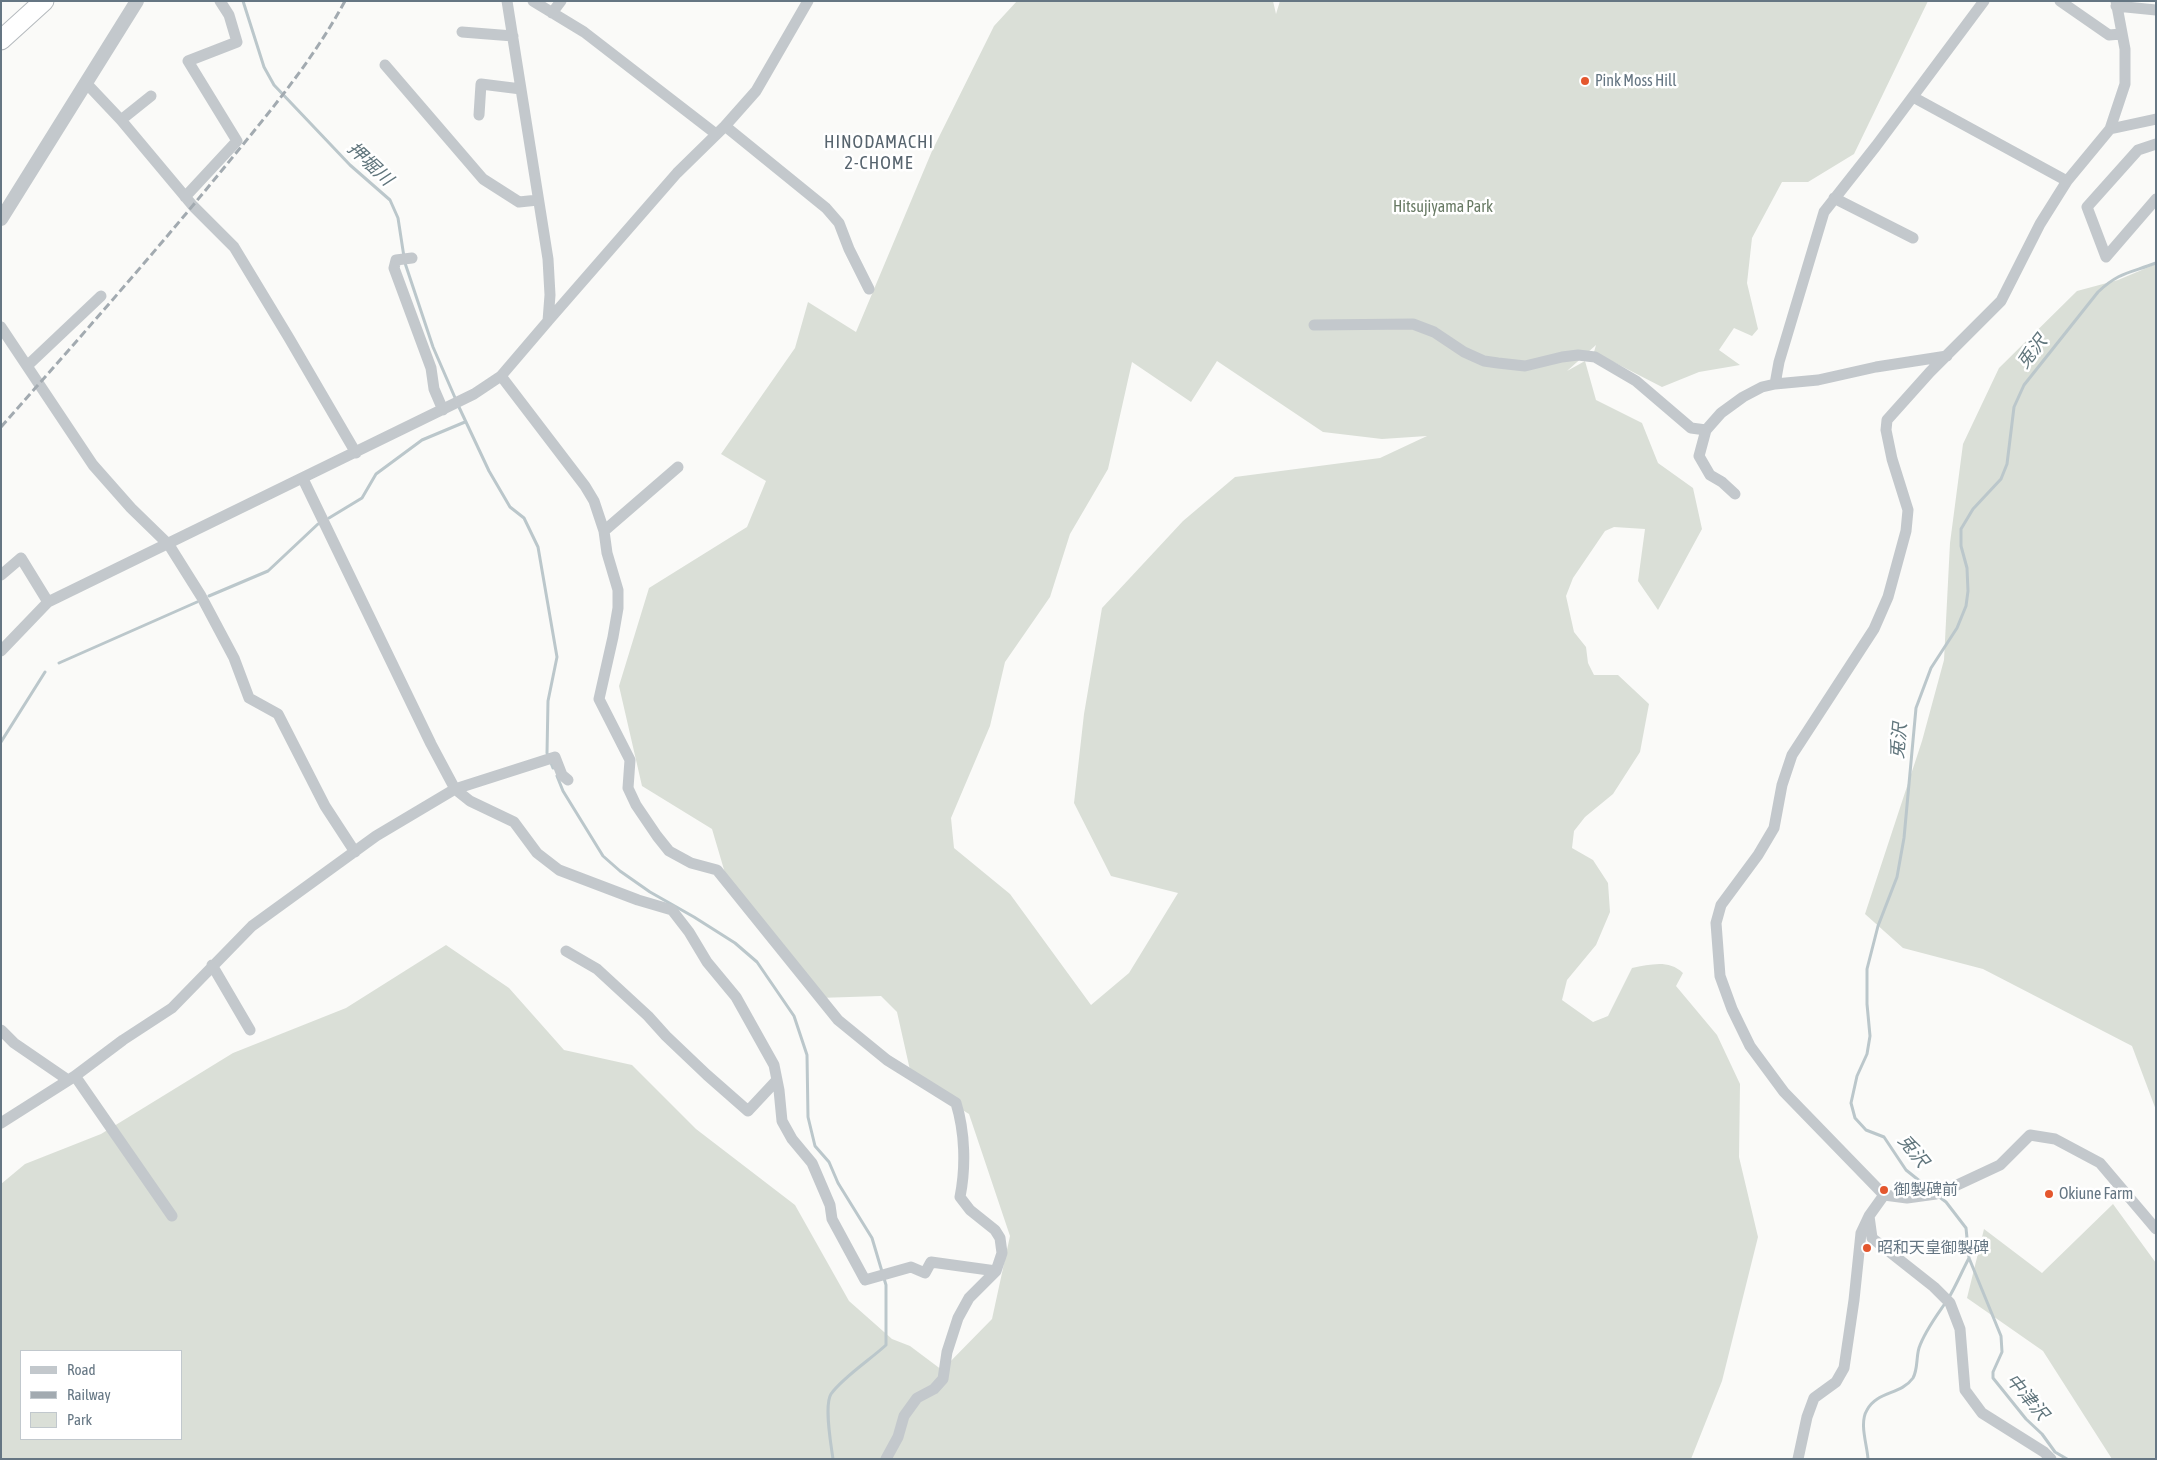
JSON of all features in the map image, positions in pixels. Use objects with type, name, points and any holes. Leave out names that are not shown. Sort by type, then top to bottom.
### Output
[{"type":"highway","points":[[1,40],[44,1]]},
{"type":"street","points":[[1,219],[87,84],[137,1]]},
{"type":"street","points":[[185,197],[237,141],[188,61],[237,42],[229,15],[220,1]]},
{"type":"street","points":[[507,1],[548,259],[550,295],[548,321]]},
{"type":"street","points":[[533,1],[584,32],[716,134]]},
{"type":"street","points":[[552,13],[560,1]]},
{"type":"street","points":[[1,651],[48,602],[443,410],[474,394],[501,376],[677,173],[725,126],[756,91],[808,1]]},
{"type":"street","points":[[1775,384],[1779,362],[1810,253],[1824,212],[1984,1]]},
{"type":"street","points":[[2060,1],[2109,35],[2121,34]]},
{"type":"street","points":[[2156,10],[2116,3],[2126,66],[2125,84],[2110,128],[2067,181],[2040,224],[2001,301],[1887,420],[1886,430],[1892,459],[1908,510],[1906,530],[1888,597],[1874,629],[1792,755],[1782,785],[1774,828],[1758,855],[1721,905],[1716,924],[1720,976],[1732,1009],[1750,1046],[1784,1092],[1884,1195],[1907,1198],[1936,1194],[2000,1165],[2030,1135],[2047,1137],[2056,1139],[2100,1163],[2156,1228]]},
{"type":"street","points":[[462,32],[513,36]]},
{"type":"street","points":[[385,65],[483,179],[519,202],[538,200]]},
{"type":"street","points":[[87,84],[121,120],[185,197],[234,247],[290,338],[356,453]]},
{"type":"street","points":[[478,115],[481,84],[521,89]]},
{"type":"street","points":[[121,120],[151,96]]},
{"type":"street","points":[[1912,96],[2067,181]]},
{"type":"street","points":[[2110,128],[2154,123]]},
{"type":"street","points":[[725,126],[826,208],[840,223],[849,249],[869,289]]},
{"type":"street","points":[[2156,144],[2138,150],[2087,207],[2106,257],[2156,199]]},
{"type":"street","points":[[1834,198],[1913,238]]},
{"type":"street","points":[[411,258],[397,260],[394,268],[431,368],[434,389],[443,410]]},
{"type":"street","points":[[27,366],[101,296]]},
{"type":"street","points":[[1314,325],[1413,324],[1434,332],[1464,352],[1484,361],[1498,363],[1525,366],[1578,355],[1595,358],[1636,381],[1692,428],[1706,430]]},
{"type":"street","points":[[1,327],[93,465],[131,508],[169,544],[201,596],[234,658],[248,698],[278,714],[325,806],[355,852]]},
{"type":"street","points":[[1735,494],[1722,482],[1710,475],[1699,456],[1706,430],[1721,413],[1743,396],[1762,387],[1775,384],[1818,380],[1876,367],[1947,356]]},
{"type":"street","points":[[501,376],[585,486],[594,501],[604,531],[607,553],[618,590],[618,608],[599,699],[630,760],[628,788],[636,805],[669,850],[690,862],[717,870],[838,1020],[887,1060],[956,1103],[961,1119],[964,1177],[960,1197],[970,1210],[995,1230],[1000,1238],[1002,1252],[996,1271],[969,1298],[958,1318],[947,1352],[943,1379],[934,1388],[917,1398],[904,1416],[898,1437],[886,1459]]},
{"type":"street","points":[[604,531],[678,467]]},
{"type":"street","points":[[303,479],[455,790],[470,801],[514,822],[537,853],[559,870],[638,900],[672,910],[708,962],[736,997],[774,1065],[782,1121],[792,1139],[812,1163],[830,1205],[832,1219],[866,1280],[911,1267],[925,1273],[931,1262],[996,1271]]},
{"type":"street","points":[[1,575],[21,558],[48,602]]},
{"type":"street","points":[[1,1123],[72,1078],[122,1040],[172,1008],[252,926],[376,836],[455,790],[555,757],[562,775],[568,780]]},
{"type":"street","points":[[566,951],[597,968],[707,1075],[748,1111],[776,1081]]},
{"type":"street","points":[[212,965],[250,1030]]},
{"type":"street","points":[[1,1030],[14,1043],[72,1078],[172,1216]]},
{"type":"street","points":[[1798,1459],[1807,1417],[1814,1398],[1836,1382],[1844,1368],[1861,1233],[1869,1216],[1884,1195]]},
{"type":"street","points":[[1869,1216],[1872,1238],[1934,1286],[1950,1303],[1960,1329],[1965,1390],[1976,1406],[1982,1413],[2044,1452],[2051,1459]]},
{"type":"green space","name":"Hitsujiyama Park","points":[[1017,1],[1273,1],[1276,14],[1280,1],[1928,1],[1854,154],[1808,182],[1782,182],[1752,238],[1747,283],[1758,329],[1752,336],[1734,328],[1719,350],[1740,365],[1699,372],[1662,387],[1594,352],[1596,345],[1567,371],[1585,361],[1596,400],[1642,423],[1658,463],[1693,488],[1702,529],[1658,610],[1638,581],[1645,529],[1614,527],[1605,531],[1573,578],[1566,596],[1574,632],[1586,647],[1588,663],[1594,675],[1618,675],[1649,704],[1640,752],[1613,794],[1585,817],[1574,831],[1572,848],[1593,860],[1608,883],[1610,912],[1596,945],[1567,980],[1562,1000],[1593,1022],[1608,1016],[1632,968],[1659,964],[1671,966],[1683,973],[1676,986],[1717,1035],[1740,1084],[1739,1157],[1758,1237],[1722,1381],[1691,1459],[1,1459],[1,1184],[25,1164],[101,1134],[233,1053],[346,1008],[446,945],[509,988],[564,1050],[632,1065],[696,1129],[795,1205],[849,1301],[892,1339],[910,1346],[942,1370],[992,1319],[1010,1236],[969,1114],[912,1079],[897,1012],[881,996],[818,998],[725,873],[712,829],[642,786],[619,686],[649,588],[747,527],[766,481],[721,454],[795,348],[808,302],[856,332],[932,151],[994,26]],"holes":[[[1217,361],[1323,432],[1382,439],[1427,436],[1380,458],[1235,477],[1183,521],[1102,608],[1084,714],[1074,803],[1111,876],[1178,893],[1129,973],[1091,1005],[1010,894],[954,848],[951,818],[990,726],[1005,662],[1050,597],[1070,534],[1108,469],[1132,362],[1191,402]]]},
{"type":"green space","points":[[2156,264],[2156,1110],[2132,1046],[1983,969],[1903,948],[1865,914],[1922,741],[1944,660],[1950,543],[1963,444],[1999,368],[2077,291],[2118,280]]},
{"type":"green space","points":[[2113,1204],[2156,1263],[2156,1459],[2112,1459],[2043,1351],[1967,1298],[1984,1229],[2042,1273]]},
{"type":"waterway","name":"押堀川","points":[[243,1],[264,67],[274,85],[350,165],[390,200],[398,218],[404,257]]},
{"type":"waterway","name":"押堀川","points":[[405,263],[433,347],[456,400]]},
{"type":"waterway","name":"兎沢","points":[[1931,1190],[1906,1170],[1884,1137],[1866,1130],[1855,1118],[1851,1103],[1857,1076],[1867,1054],[1870,1036],[1867,1004],[1867,969],[1878,926],[1897,877],[1904,838],[1916,708],[1931,668],[1957,628],[1966,606],[1968,591],[1967,568],[1961,546],[1961,529],[1973,509],[2001,479],[2007,464],[2014,407],[2024,385],[2105,285],[2132,271],[2156,263]]},
{"type":"waterway","points":[[458,405],[489,471],[510,507],[524,518],[538,547],[557,657],[548,701],[547,753],[553,768]]},
{"type":"waterway","points":[[329,518],[362,498],[376,474],[422,440],[465,422]]},
{"type":"waterway","points":[[209,596],[268,571],[318,524]]},
{"type":"waterway","points":[[59,663],[197,602]]},
{"type":"waterway","points":[[1,742],[45,672]]},
{"type":"waterway","points":[[557,776],[563,791],[603,856],[620,871],[650,892],[735,943],[757,962],[794,1016],[807,1055],[808,1117],[815,1146],[829,1162],[838,1183],[872,1238],[886,1285],[886,1345],[842,1382],[829,1399],[829,1425],[833,1459]]},
{"type":"waterway","name":"中津沢","points":[[1938,1196],[1946,1202],[1966,1228],[1969,1258],[2001,1336],[2002,1352],[1993,1372],[1993,1378],[2026,1419],[2042,1434],[2055,1452],[2067,1459]]},
{"type":"waterway","points":[[1868,1459],[1864,1427],[1867,1410],[1877,1399],[1902,1388],[1913,1378],[1922,1341],[1951,1294],[1969,1258]]},
{"type":"railway","points":[[1,427],[141,267],[256,129],[303,67],[345,1]]},
{"type":"place","name":"Pink Moss Hill","points":[[1585,81]]},
{"type":"place","name":"御製碑前","points":[[1884,1190]]},
{"type":"place","name":"Okiune Farm","points":[[2049,1194]]},
{"type":"place","name":"昭和天皇御製碑","points":[[1867,1248]]},
{"type":"district","name":"HINODAMACHI 2-CHOME","points":[[879,152]]}]
